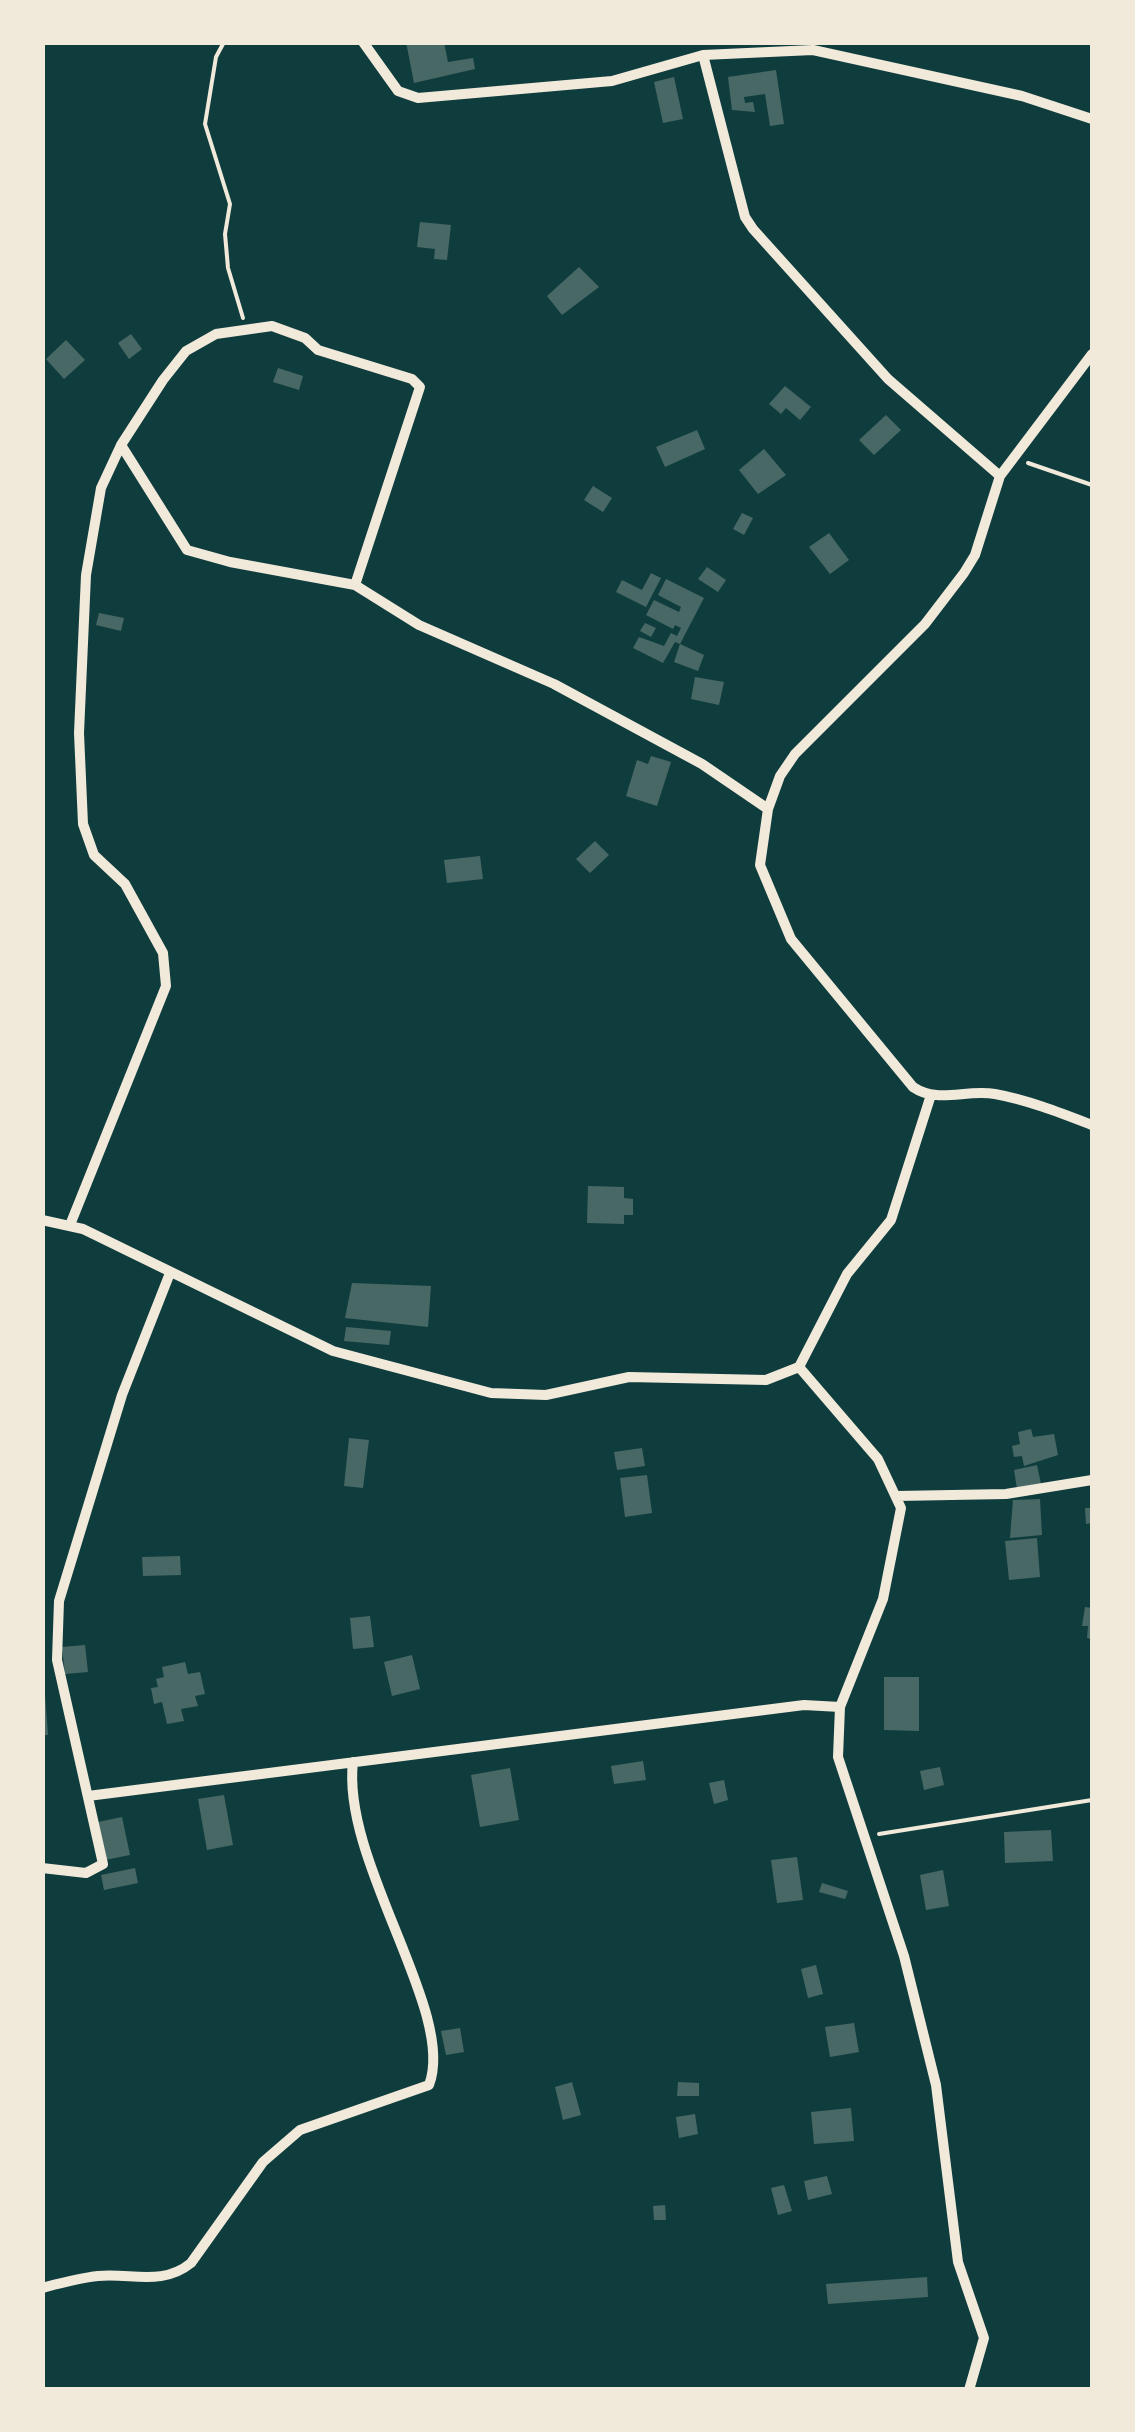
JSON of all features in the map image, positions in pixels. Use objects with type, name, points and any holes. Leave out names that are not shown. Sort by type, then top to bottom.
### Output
[{"type":"street","points":[[364,42],[398,91],[418,98],[612,80],[703,55],[835,52],[1022,96],[1092,119]]},
{"type":"street","points":[[703,55],[745,216],[753,229],[782,266],[888,378],[1000,476]]},
{"type":"street","points":[[70,1225],[166,986],[163,953],[124,884],[94,855],[83,824],[79,733],[86,576],[101,488],[121,445],[186,350],[216,334],[272,326],[305,338],[318,350],[412,379],[420,387],[355,585]]},
{"type":"street","points":[[1092,354],[1000,476],[975,555],[964,573],[925,624],[796,754],[780,776],[768,810],[760,865],[791,939],[904,1080],[930,1098],[979,1092],[1001,1095],[1092,1125]]},
{"type":"street","points":[[121,445],[187,550],[355,585],[419,625],[554,684],[702,764],[768,810]]},
{"type":"street","points":[[42,1220],[70,1225],[333,1351],[506,1396],[546,1394],[630,1377],[766,1380],[799,1367],[847,1274],[890,1220],[930,1098]]},
{"type":"street","points":[[42,1868],[86,1873],[101,1868],[58,1660],[59,1601],[122,1395],[170,1273]]},
{"type":"street","points":[[799,1367],[878,1459],[902,1508],[884,1598],[840,1707],[838,1757],[904,1956],[936,2086],[952,2233],[984,2338],[968,2390]]},
{"type":"street","points":[[897,1496],[1006,1494],[1092,1480]]},
{"type":"street","points":[[88,1796],[804,1705],[840,1707]]},
{"type":"street","points":[[42,2288],[100,2276],[166,2277],[178,2273],[191,2263],[263,2162],[300,2130],[429,2085],[432,2056],[422,2000],[362,1850],[350,1789],[353,1762]]},
{"type":"path","points":[[224,42],[216,57],[205,124],[230,204],[225,234],[228,268],[246,327]]},
{"type":"path","points":[[1014,459],[1092,485]]},
{"type":"path","points":[[864,1836],[1092,1800]]},
{"type":"building","points":[[406,42],[444,42],[448,62],[473,58],[475,69],[414,83]]},
{"type":"building","points":[[776,70],[784,124],[770,126],[765,94],[744,97],[745,103],[753,102],[755,112],[732,110],[728,77]]},
{"type":"building","points":[[674,77],[683,119],[663,123],[654,82]]},
{"type":"building","points":[[420,222],[451,225],[447,260],[434,259],[435,249],[417,247]]},
{"type":"building","points":[[579,267],[599,287],[562,315],[547,296]]},
{"type":"building","points":[[131,334],[142,349],[129,359],[118,343]]},
{"type":"building","points":[[66,340],[85,360],[64,379],[46,359]]},
{"type":"building","points":[[278,368],[303,376],[299,390],[273,382]]},
{"type":"building","points":[[785,386],[811,407],[800,420],[786,408],[781,414],[769,404]]},
{"type":"building","points":[[886,415],[901,430],[874,455],[859,440]]},
{"type":"building","points":[[697,430],[705,449],[665,467],[656,447]]},
{"type":"building","points":[[764,449],[786,475],[758,494],[739,470]]},
{"type":"building","points":[[593,486],[612,498],[603,512],[584,500]]},
{"type":"building","points":[[742,513],[753,518],[744,535],[733,529]]},
{"type":"building","points":[[829,533],[849,560],[830,574],[809,547]]},
{"type":"building","points":[[707,567],[726,580],[718,592],[698,579]]},
{"type":"building","points":[[651,573],[661,578],[646,607],[616,592],[622,580],[642,590]]},
{"type":"building","points":[[666,579],[704,598],[680,644],[675,642],[663,663],[633,648],[639,637],[664,646],[671,633],[677,636],[681,628],[675,625],[673,629],[646,615],[654,600],[679,612],[681,607],[658,595]]},
{"type":"building","points":[[99,613],[124,618],[121,631],[96,625]]},
{"type":"building","points":[[645,623],[656,628],[651,637],[640,631]]},
{"type":"building","points":[[680,644],[704,655],[698,671],[674,662]]},
{"type":"building","points":[[695,677],[724,682],[719,705],[691,699]]},
{"type":"building","points":[[651,756],[671,762],[657,806],[626,796],[637,760],[648,764]]},
{"type":"building","points":[[595,841],[609,855],[590,873],[576,859]]},
{"type":"building","points":[[480,856],[483,879],[447,883],[444,860]]},
{"type":"building","points":[[588,1186],[624,1187],[624,1198],[633,1199],[633,1215],[624,1215],[624,1224],[587,1223]]},
{"type":"building","points":[[352,1283],[431,1286],[428,1327],[345,1318]]},
{"type":"building","points":[[346,1327],[391,1331],[389,1345],[344,1341]]},
{"type":"building","points":[[1031,1429],[1033,1437],[1054,1434],[1058,1455],[1024,1466],[1022,1456],[1014,1457],[1012,1446],[1020,1444],[1018,1432]]},
{"type":"building","points":[[349,1438],[369,1440],[363,1488],[344,1486]]},
{"type":"building","points":[[642,1448],[645,1466],[617,1470],[614,1452]]},
{"type":"building","points":[[1037,1465],[1041,1484],[1017,1489],[1014,1470]]},
{"type":"building","points":[[647,1475],[652,1513],[625,1517],[620,1478]]},
{"type":"building","points":[[1040,1499],[1042,1535],[1010,1538],[1013,1500]]},
{"type":"building","points":[[1085,1508],[1092,1508],[1092,1523],[1086,1524]]},
{"type":"building","points":[[1037,1538],[1040,1577],[1009,1580],[1005,1541]]},
{"type":"building","points":[[180,1556],[181,1575],[143,1576],[142,1557]]},
{"type":"building","points":[[1085,1607],[1092,1608],[1092,1639],[1087,1638],[1088,1626],[1082,1626]]},
{"type":"building","points":[[370,1616],[374,1647],[353,1649],[350,1618]]},
{"type":"building","points":[[85,1645],[88,1672],[65,1674],[62,1647]]},
{"type":"building","points":[[412,1655],[420,1689],[392,1696],[384,1662]]},
{"type":"building","points":[[185,1662],[188,1674],[200,1672],[205,1694],[195,1696],[198,1706],[181,1709],[184,1721],[167,1724],[162,1702],[154,1704],[151,1688],[158,1687],[156,1679],[164,1677],[162,1667]]},
{"type":"building","points":[[884,1677],[919,1677],[919,1731],[884,1730]]},
{"type":"building","points":[[45,1694],[48,1735],[42,1735]]},
{"type":"building","points":[[643,1761],[646,1780],[614,1784],[611,1766]]},
{"type":"building","points":[[940,1767],[944,1785],[924,1790],[920,1771]]},
{"type":"building","points":[[510,1768],[519,1820],[480,1827],[471,1775]]},
{"type":"building","points":[[724,1780],[728,1800],[714,1804],[709,1783]]},
{"type":"building","points":[[224,1795],[233,1845],[207,1850],[198,1799]]},
{"type":"building","points":[[122,1817],[130,1855],[105,1860],[98,1822]]},
{"type":"building","points":[[1051,1830],[1053,1861],[1005,1863],[1004,1832]]},
{"type":"building","points":[[797,1857],[803,1900],[777,1903],[771,1860]]},
{"type":"building","points":[[135,1868],[138,1883],[104,1890],[101,1875]]},
{"type":"building","points":[[943,1870],[949,1906],[926,1910],[920,1875]]},
{"type":"building","points":[[822,1883],[848,1891],[845,1899],[819,1892]]},
{"type":"building","points":[[816,1965],[823,1994],[808,1998],[801,1969]]},
{"type":"building","points":[[854,2023],[859,2052],[830,2057],[825,2027]]},
{"type":"building","points":[[460,2028],[464,2052],[446,2055],[441,2031]]},
{"type":"building","points":[[572,2082],[581,2115],[563,2120],[555,2087]]},
{"type":"building","points":[[678,2082],[699,2083],[699,2096],[677,2096]]},
{"type":"building","points":[[851,2108],[854,2141],[814,2144],[811,2112]]},
{"type":"building","points":[[695,2114],[698,2134],[679,2138],[676,2117]]},
{"type":"building","points":[[827,2176],[832,2194],[808,2200],[804,2181]]},
{"type":"building","points":[[784,2185],[792,2211],[778,2215],[771,2188]]},
{"type":"building","points":[[665,2205],[666,2220],[654,2220],[653,2206]]},
{"type":"building","points":[[927,2277],[928,2297],[828,2304],[826,2284]]}]
